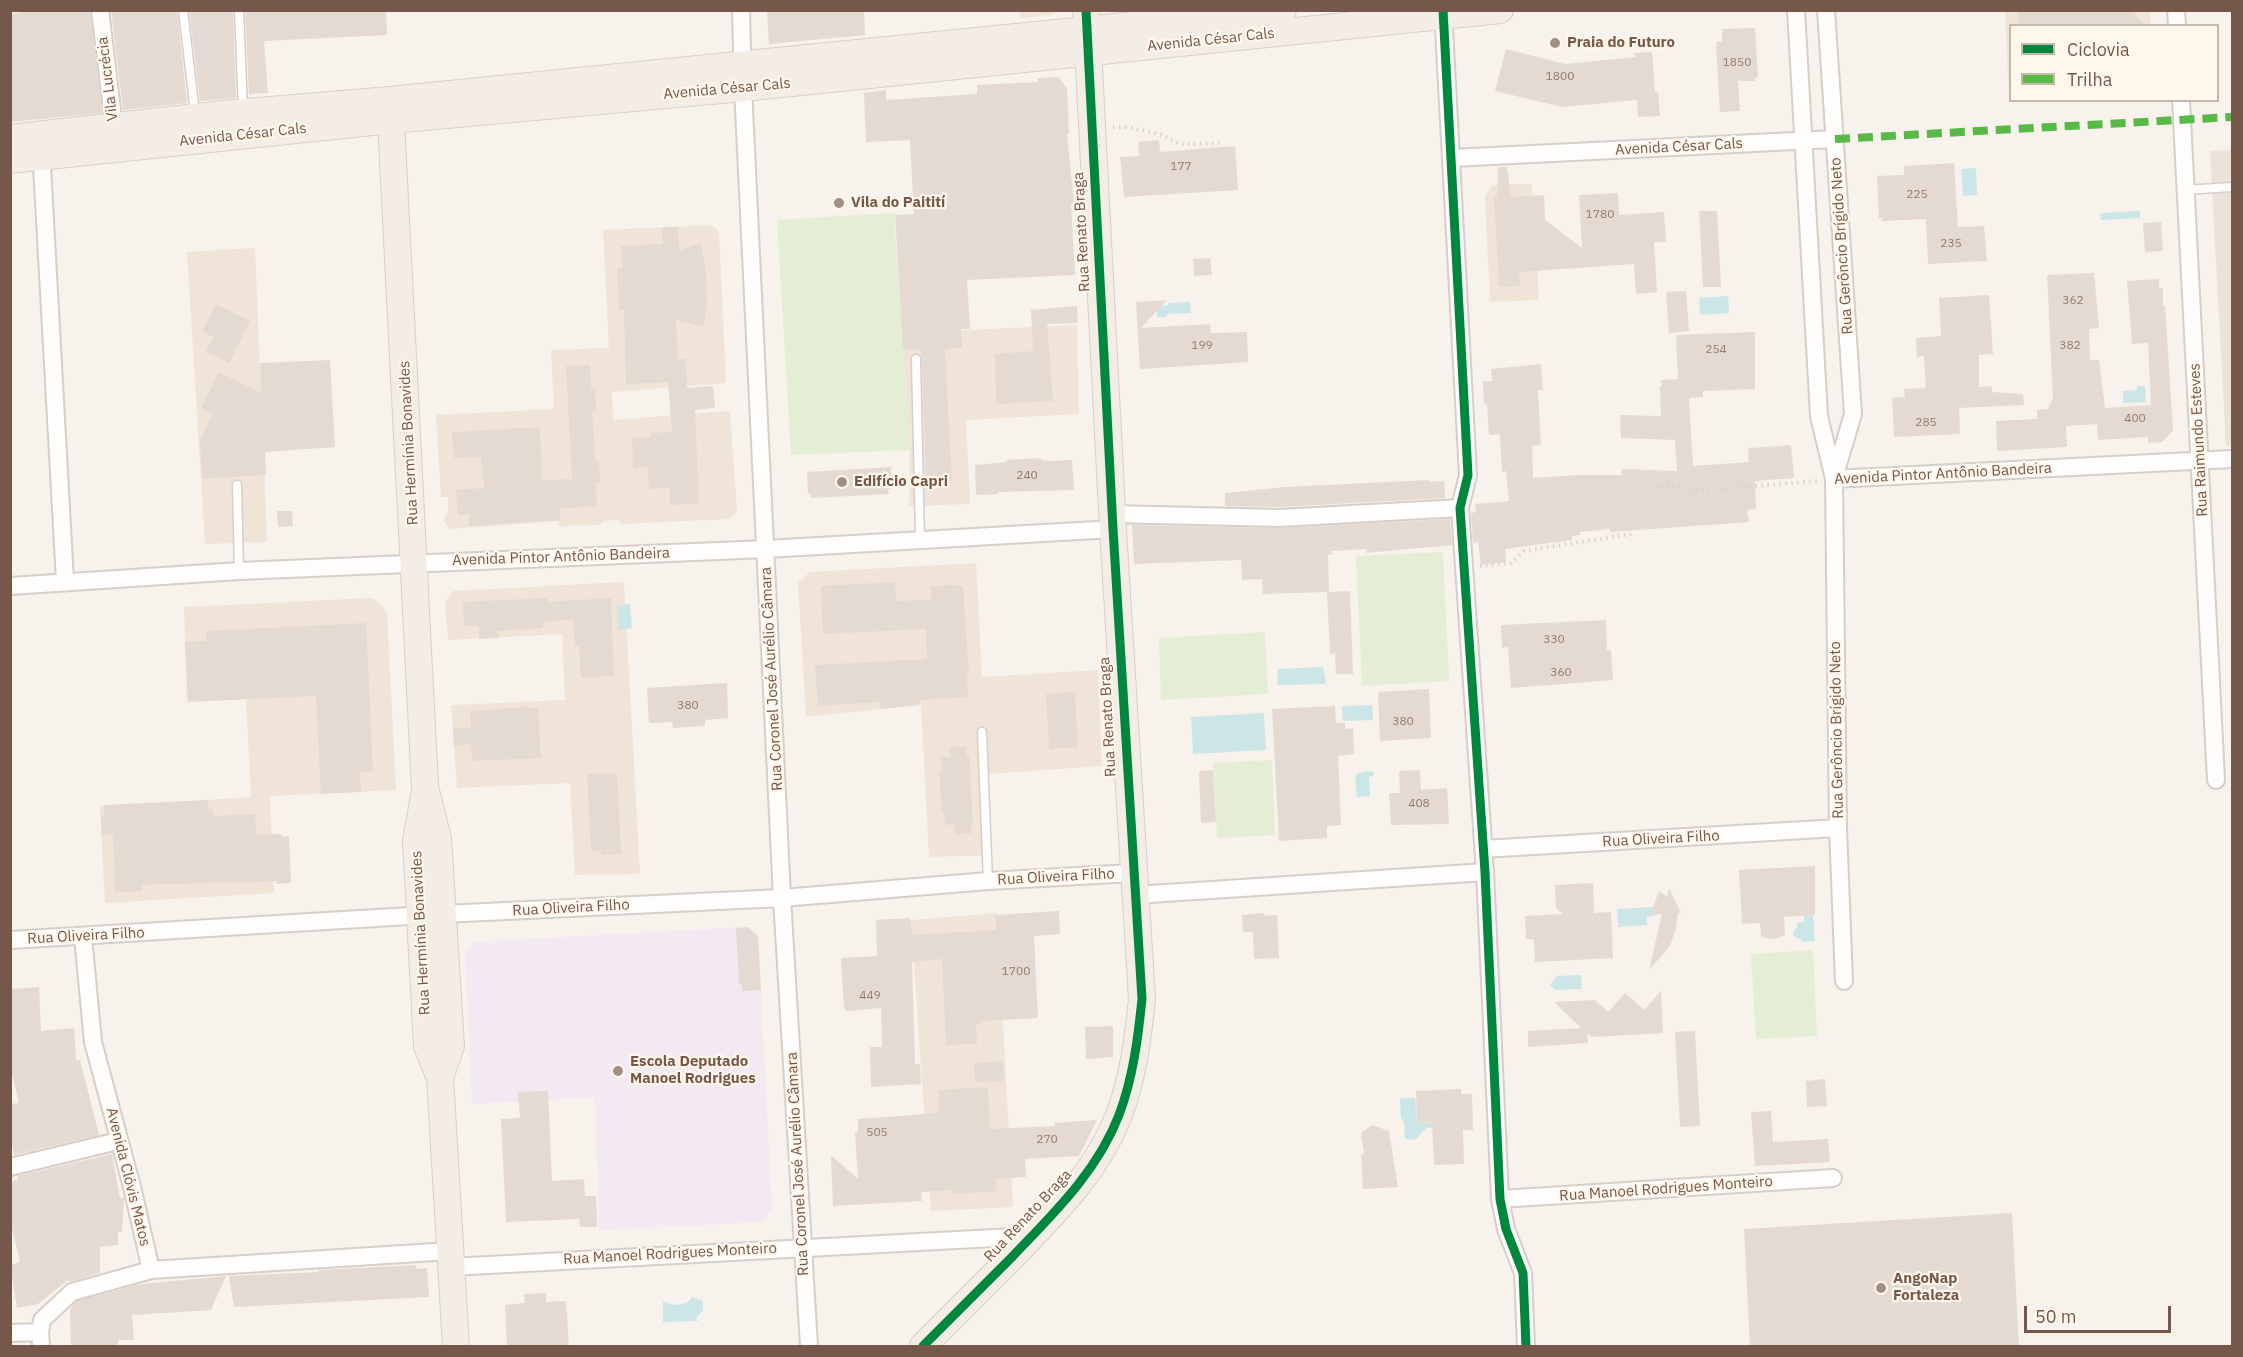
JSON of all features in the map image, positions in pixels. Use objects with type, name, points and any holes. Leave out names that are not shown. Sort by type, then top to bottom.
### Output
[{"type":"main road","name":"Avenida César Cals","points":[[10,138],[41,145],[744,76],[1086,31],[1283,10]]},
{"type":"main road","name":"Avenida César Cals","points":[[1086,31],[1500,10]]},
{"type":"main road","name":"Rua Renato Braga","points":[[923,1347],[1081,1183],[1109,1136],[1124,1099],[1134,1061],[1142,999],[1112,522],[1086,31]]},
{"type":"main road","name":"Avenida César Cals","points":[[115,137],[195,117],[243,112],[391,110]]},
{"type":"main road","name":"Rua Hermínia Bonavides","points":[[391,110],[426,787],[416,841],[431,915],[427,1046],[440,1078],[456,1347]]},
{"type":"main road","name":"Avenida César Cals","points":[[10,160],[41,145]]},
{"type":"street","name":"Vila Lucrécia","points":[[100,10],[115,137]]},
{"type":"street","name":"Rua Coronel José Aurélio Câmara","points":[[741,10],[782,898],[809,1347]]},
{"type":"street","name":"Rua Gerôncio Brígido Neto","points":[[1796,10],[1819,416],[1834,479],[1838,828],[1844,981]]},
{"type":"street","name":"Rua Gerôncio Brígido Neto","points":[[1826,10],[1853,414],[1834,479]]},
{"type":"street","points":[[1444,14],[1468,475],[1460,508],[1485,872],[1500,1199],[1506,1229],[1523,1273],[1526,1347]]},
{"type":"street","name":"Rua Raimundo Esteves","points":[[2181,102],[2216,780]]},
{"type":"street","name":"Avenida César Cals","points":[[1452,158],[1835,139]]},
{"type":"street","points":[[41,145],[65,581]]},
{"type":"street","name":"Avenida Pintor Antônio Bandeira","points":[[1834,479],[2232,459]]},
{"type":"street","name":"Avenida Pintor Antônio Bandeira","points":[[10,586],[239,571],[766,549],[920,539],[1112,522],[1278,518],[1460,508]]},
{"type":"street","name":"Rua Oliveira Filho","points":[[1483,849],[1838,828]]},
{"type":"street","name":"Rua Oliveira Filho","points":[[10,940],[431,915],[782,898],[988,881],[1134,884],[1485,872]]},
{"type":"street","name":"Avenida Clóvis Matos","points":[[83,937],[93,1042],[132,1187],[151,1270]]},
{"type":"street","points":[[10,1167],[118,1141]]},
{"type":"street","name":"Rua Manoel Rodrigues Monteiro","points":[[1500,1199],[1833,1179]]},
{"type":"street","name":"Rua Manoel Rodrigues Monteiro","points":[[151,1270],[802,1247],[1032,1236]]},
{"type":"street","points":[[10,1333],[40,1339],[42,1320],[72,1292],[151,1270]]},
{"type":"lane","points":[[183,10],[195,117]]},
{"type":"lane","points":[[239,10],[243,112]]},
{"type":"lane","points":[[2185,190],[2232,187]]},
{"type":"lane","points":[[916,359],[920,539]]},
{"type":"lane","points":[[237,485],[239,571]]},
{"type":"lane","points":[[982,732],[988,881]]},
{"type":"path","points":[[1092,128],[1128,127],[1162,135],[1179,144],[1221,143]]},
{"type":"path","points":[[1464,568],[1511,563],[1524,551],[1631,534]]},
{"type":"shaded area","points":[[1019,10],[1057,11],[1054,14],[1020,19]]},
{"type":"shaded area","points":[[2005,11],[2150,11],[2151,24],[2009,24],[2009,97]]},
{"type":"shaded area","points":[[2232,150],[2232,445],[2226,446],[2210,151]]},
{"type":"shaded area","points":[[1500,184],[1532,184],[1539,300],[1490,302],[1485,196],[1491,187]]},
{"type":"shaded area","points":[[710,225],[719,231],[726,383],[612,392],[613,420],[730,411],[737,511],[730,519],[620,524],[619,520],[603,521],[601,525],[559,526],[559,521],[449,529],[443,520],[448,512],[448,497],[441,497],[436,415],[554,409],[551,350],[609,348],[603,230]]},
{"type":"shaded area","points":[[255,248],[267,542],[205,544],[187,252]]},
{"type":"shaded area","points":[[1077,325],[1079,414],[966,420],[970,504],[909,506],[910,450],[902,333]]},
{"type":"shaded area","points":[[976,563],[982,677],[1098,670],[1102,766],[987,774],[992,855],[929,857],[921,705],[806,717],[798,583],[810,572]]},
{"type":"shaded area","points":[[624,582],[640,874],[575,875],[570,783],[457,788],[451,705],[565,700],[562,634],[448,640],[445,603],[453,591]]},
{"type":"shaded area","points":[[372,598],[381,604],[387,613],[396,790],[270,796],[274,893],[105,903],[100,807],[251,797],[246,699],[187,702],[184,607]]},
{"type":"shaded area","points":[[997,913],[1013,1207],[931,1211],[911,920]]},
{"type":"shaded area","name":"Escola Deputado Manoel Rodrigues","points":[[748,927],[758,936],[772,1210],[763,1222],[599,1230],[595,1097],[472,1104],[465,954],[474,942]]},
{"type":"green space","points":[[894,213],[910,450],[791,455],[777,220]]},
{"type":"green space","points":[[1443,552],[1449,681],[1362,686],[1356,556]]},
{"type":"green space","points":[[1265,632],[1268,694],[1161,700],[1159,638]]},
{"type":"green space","points":[[1272,760],[1275,835],[1217,838],[1213,763]]},
{"type":"green space","points":[[1813,950],[1817,1036],[1756,1039],[1751,954]]},
{"type":"water","points":[[1976,168],[1977,195],[1963,196],[1961,169]]},
{"type":"water","points":[[2140,211],[2140,218],[2101,220],[2100,213]]},
{"type":"water","points":[[1728,296],[1729,313],[1700,315],[1699,298]]},
{"type":"water","points":[[1190,302],[1191,313],[1167,314],[1167,317],[1157,317],[1157,311],[1161,306],[1168,305],[1168,303]]},
{"type":"water","points":[[2137,386],[2145,386],[2146,402],[2123,403],[2123,391],[2137,390]]},
{"type":"water","points":[[630,604],[632,628],[618,630],[617,606]]},
{"type":"water","points":[[1323,667],[1326,682],[1324,684],[1277,685],[1278,669]]},
{"type":"water","points":[[1372,705],[1373,720],[1343,721],[1342,706]]},
{"type":"water","points":[[1264,713],[1266,750],[1193,754],[1191,717]]},
{"type":"water","points":[[1373,771],[1374,776],[1369,777],[1370,796],[1357,797],[1355,777],[1358,773]]},
{"type":"water","points":[[1653,907],[1653,916],[1647,917],[1647,925],[1618,927],[1617,909]]},
{"type":"water","points":[[1813,914],[1815,941],[1802,942],[1793,935],[1794,930],[1797,928],[1797,923],[1804,921],[1804,915]]},
{"type":"water","points":[[1581,975],[1582,989],[1555,990],[1550,985],[1557,976]]},
{"type":"water","points":[[1401,1098],[1415,1098],[1417,1123],[1435,1122],[1435,1128],[1426,1128],[1415,1140],[1405,1139],[1404,1122],[1401,1118]]},
{"type":"water","points":[[692,1297],[703,1301],[703,1310],[696,1318],[698,1321],[663,1322],[663,1302],[683,1304]]},
{"type":"building","points":[[37,10],[90,10],[102,113],[10,122],[10,14]]},
{"type":"building","points":[[111,10],[177,10],[187,103],[123,110]]},
{"type":"building","points":[[189,10],[233,10],[236,98],[200,101]]},
{"type":"building","points":[[245,10],[386,10],[387,35],[264,41],[268,93],[249,94]]},
{"type":"building","points":[[767,10],[864,10],[865,35],[769,44]]},
{"type":"building","points":[[2018,10],[2130,10],[2145,24],[2019,24]]},
{"type":"building","points":[[1755,28],[1758,77],[1755,81],[1738,81],[1740,111],[1720,112],[1716,42],[1722,41],[1722,29]]},
{"type":"building","points":[[1506,49],[1565,64],[1635,57],[1634,53],[1652,52],[1655,92],[1658,92],[1660,116],[1638,117],[1637,100],[1562,107],[1495,91]]},
{"type":"building","points":[[1059,77],[1067,89],[1069,134],[1067,134],[1074,204],[1071,204],[1075,275],[967,280],[970,329],[961,329],[962,348],[945,349],[952,481],[926,482],[922,359],[919,350],[903,349],[895,215],[914,214],[910,140],[866,142],[864,93],[886,90],[886,100],[977,94],[977,85],[1038,82],[1038,78]]},
{"type":"building","points":[[1159,140],[1160,152],[1235,146],[1238,190],[1124,197],[1120,157],[1139,156],[1138,142]]},
{"type":"building","points":[[1954,163],[1958,227],[1984,226],[1987,261],[1928,264],[1926,219],[1882,221],[1882,218],[1879,218],[1877,176],[1904,175],[1904,166]]},
{"type":"building","points":[[1498,167],[1507,167],[1511,197],[1544,195],[1545,220],[1582,248],[1579,195],[1618,193],[1619,215],[1664,212],[1666,242],[1654,242],[1657,292],[1636,294],[1634,264],[1519,272],[1520,286],[1499,287],[1494,197],[1497,197]]},
{"type":"building","points":[[1699,211],[1717,211],[1721,287],[1703,287]]},
{"type":"building","points":[[2161,222],[2163,251],[2145,252],[2143,223]]},
{"type":"building","points":[[662,227],[678,227],[679,251],[701,243],[706,274],[707,304],[704,327],[676,320],[678,359],[686,359],[687,388],[713,386],[715,408],[695,410],[699,504],[670,505],[670,488],[649,489],[648,467],[633,468],[632,438],[651,437],[651,433],[672,432],[668,382],[626,384],[624,310],[619,310],[617,268],[622,268],[621,246],[663,244]]},
{"type":"building","points":[[1210,258],[1212,275],[1194,276],[1193,259]]},
{"type":"building","points":[[2094,273],[2099,328],[2089,329],[2090,360],[2099,360],[2105,408],[2151,405],[2148,343],[2132,344],[2127,281],[2159,279],[2159,288],[2163,288],[2163,306],[2165,306],[2173,430],[2162,442],[2148,443],[2148,437],[2098,440],[2097,424],[2066,426],[2067,447],[1997,451],[1996,421],[2037,419],[2037,410],[2048,409],[2053,397],[2047,275]]},
{"type":"building","points":[[1686,291],[1689,331],[1669,333],[1666,292]]},
{"type":"building","points":[[1989,295],[1993,354],[1979,355],[1979,387],[1992,386],[1992,392],[2023,394],[2024,405],[1959,408],[1960,434],[1894,437],[1892,398],[1905,397],[1904,389],[1926,388],[1924,356],[1917,357],[1916,338],[1941,336],[1939,298]]},
{"type":"building","points":[[1167,300],[1141,328],[1210,324],[1211,333],[1247,332],[1248,362],[1140,369],[1136,302]]},
{"type":"building","points":[[216,304],[250,321],[229,363],[206,352],[213,337],[202,331]]},
{"type":"building","points":[[1077,306],[1078,323],[1047,324],[1053,401],[996,404],[995,354],[1033,351],[1031,310]]},
{"type":"building","points":[[1755,332],[1755,389],[1703,391],[1703,397],[1689,398],[1693,466],[1749,462],[1748,449],[1750,448],[1791,445],[1794,478],[1755,481],[1756,509],[1747,510],[1749,522],[1580,532],[1580,535],[1572,536],[1572,540],[1505,549],[1506,562],[1481,565],[1478,542],[1473,543],[1471,513],[1476,512],[1475,504],[1509,501],[1506,471],[1502,472],[1500,434],[1489,435],[1487,404],[1484,405],[1483,381],[1492,381],[1491,369],[1541,364],[1543,390],[1538,390],[1541,445],[1532,446],[1533,478],[1622,475],[1622,469],[1677,471],[1675,440],[1621,438],[1620,415],[1661,416],[1661,380],[1678,379],[1676,335]]},
{"type":"building","points":[[330,360],[335,447],[265,452],[266,475],[202,479],[200,441],[212,414],[201,408],[219,372],[261,393],[260,363]]},
{"type":"building","points":[[590,365],[591,389],[595,389],[596,411],[592,411],[595,461],[599,460],[600,481],[596,482],[597,506],[559,509],[560,520],[469,526],[469,514],[458,515],[456,490],[484,488],[481,457],[454,458],[452,432],[540,427],[542,480],[572,479],[566,366]]},
{"type":"building","points":[[1041,458],[1041,460],[1051,461],[1072,460],[1074,490],[998,492],[998,494],[976,495],[975,465]]},
{"type":"building","name":"Edifício Capri","points":[[891,467],[892,489],[888,489],[889,494],[811,498],[811,494],[808,494],[807,472]]},
{"type":"building","points":[[1429,480],[1429,482],[1444,481],[1445,498],[1279,507],[1225,506],[1225,493],[1285,487]]},
{"type":"building","points":[[277,511],[292,511],[293,526],[278,527]]},
{"type":"building","points":[[1450,519],[1452,545],[1366,553],[1367,549],[1331,551],[1332,555],[1328,555],[1329,592],[1350,591],[1353,674],[1336,674],[1335,653],[1330,654],[1327,592],[1263,594],[1262,579],[1242,580],[1241,560],[1134,564],[1132,525],[1279,528]]},
{"type":"building","points":[[895,582],[896,601],[931,600],[931,587],[963,586],[969,674],[967,674],[968,697],[920,700],[920,705],[881,709],[880,702],[818,706],[815,665],[927,659],[926,629],[823,634],[821,586]]},
{"type":"building","points":[[547,598],[547,602],[611,598],[614,676],[581,678],[579,646],[575,646],[573,619],[543,622],[543,628],[498,631],[498,638],[479,639],[479,626],[464,626],[463,602]]},
{"type":"building","points":[[1606,620],[1607,650],[1611,650],[1613,680],[1511,688],[1508,647],[1502,648],[1501,625]]},
{"type":"building","points":[[366,623],[373,771],[360,772],[361,792],[321,794],[316,696],[188,702],[185,642],[207,641],[206,631]]},
{"type":"building","points":[[727,683],[728,718],[705,720],[705,726],[673,728],[672,722],[649,723],[647,688]]},
{"type":"building","points":[[1429,689],[1431,738],[1380,741],[1378,692]]},
{"type":"building","points":[[1075,692],[1078,747],[1049,749],[1046,694]]},
{"type":"building","points":[[1335,706],[1336,723],[1345,723],[1345,729],[1353,728],[1354,754],[1338,756],[1341,825],[1327,826],[1327,838],[1279,841],[1272,709]]},
{"type":"building","points":[[538,708],[541,758],[472,761],[471,744],[454,746],[453,729],[471,727],[470,711]]},
{"type":"building","points":[[950,747],[966,747],[967,756],[969,756],[972,833],[955,834],[954,824],[945,825],[939,771],[942,770],[941,757],[950,757]]},
{"type":"building","points":[[1213,770],[1216,822],[1201,823],[1199,771]]},
{"type":"building","points":[[1420,770],[1421,790],[1447,788],[1449,824],[1391,825],[1389,793],[1400,793],[1399,771]]},
{"type":"building","points":[[617,773],[621,854],[601,855],[601,851],[591,851],[587,774]]},
{"type":"building","points":[[208,800],[208,809],[213,809],[213,816],[255,814],[256,835],[289,836],[291,883],[276,884],[276,881],[142,885],[142,891],[115,892],[113,834],[102,835],[101,817],[104,817],[104,805]]},
{"type":"building","points":[[1815,866],[1815,915],[1784,917],[1785,935],[1774,939],[1761,937],[1760,923],[1742,924],[1739,870]]},
{"type":"building","points":[[1593,883],[1594,913],[1611,912],[1613,958],[1535,962],[1534,939],[1526,939],[1525,916],[1564,914],[1556,909],[1555,885]]},
{"type":"building","points":[[1669,888],[1681,913],[1678,913],[1670,946],[1649,970],[1662,914],[1650,915],[1659,891],[1667,896]]},
{"type":"building","points":[[1059,911],[1060,934],[1034,936],[1038,1018],[981,1021],[981,1024],[976,1024],[977,1044],[946,1045],[942,959],[912,962],[915,1064],[920,1064],[921,1084],[871,1087],[870,1047],[882,1047],[881,1008],[846,1011],[841,958],[877,956],[876,920],[910,918],[913,935],[996,930],[995,915]]},
{"type":"building","points":[[1264,913],[1265,916],[1277,915],[1279,958],[1254,959],[1253,932],[1243,932],[1242,915]]},
{"type":"building","points":[[748,927],[758,936],[761,990],[742,991],[742,984],[739,984],[736,928]]},
{"type":"building","points":[[39,987],[41,1031],[74,1028],[76,1061],[80,1060],[99,1135],[14,1155],[10,1134],[10,1104],[19,1103],[10,1066],[10,989]]},
{"type":"building","points":[[1661,991],[1663,1033],[1592,1037],[1587,1033],[1588,1043],[1528,1047],[1528,1031],[1581,1028],[1554,1002],[1595,1000],[1608,1012],[1625,993],[1644,1010]]},
{"type":"building","points":[[1113,1026],[1113,1057],[1086,1059],[1085,1027]]},
{"type":"building","points":[[1695,1031],[1700,1126],[1680,1127],[1675,1032]]},
{"type":"building","points":[[1003,1061],[1004,1081],[975,1082],[974,1063]]},
{"type":"building","points":[[1825,1079],[1827,1106],[1807,1107],[1806,1081]]},
{"type":"building","points":[[988,1087],[990,1129],[1055,1126],[1054,1123],[1097,1120],[1079,1156],[1025,1159],[1026,1177],[995,1179],[997,1191],[953,1194],[953,1190],[921,1192],[922,1201],[833,1206],[831,1155],[858,1179],[855,1132],[858,1132],[858,1119],[939,1113],[938,1090]]},
{"type":"building","points":[[1461,1089],[1461,1094],[1472,1094],[1473,1130],[1463,1130],[1464,1164],[1434,1165],[1432,1122],[1417,1123],[1416,1091]]},
{"type":"building","points":[[548,1091],[552,1181],[584,1179],[585,1196],[596,1196],[597,1227],[580,1227],[579,1219],[506,1222],[501,1119],[520,1118],[518,1092]]},
{"type":"building","points":[[1771,1111],[1773,1142],[1828,1139],[1830,1162],[1755,1166],[1751,1112]]},
{"type":"building","points":[[1372,1125],[1389,1131],[1398,1187],[1363,1189],[1361,1154],[1364,1154],[1361,1133]]},
{"type":"building","points":[[112,1154],[120,1198],[124,1198],[122,1232],[118,1232],[118,1245],[100,1247],[100,1273],[69,1282],[68,1280],[38,1304],[17,1308],[10,1265],[20,1262],[10,1220],[10,1182],[18,1180],[17,1176]]},
{"type":"building","name":"AngoNap Fortaleza","points":[[2012,1213],[2019,1347],[1750,1347],[1744,1229]]},
{"type":"building","points":[[416,1265],[416,1269],[427,1268],[429,1297],[234,1307],[229,1276],[319,1272],[319,1270]]},
{"type":"building","points":[[226,1276],[211,1310],[132,1315],[134,1340],[118,1340],[118,1347],[71,1347],[70,1309],[77,1301],[141,1284]]},
{"type":"building","points":[[546,1293],[546,1302],[566,1301],[569,1347],[507,1347],[505,1305],[525,1303],[524,1294]]},
{"type":"marked path","points":[[1835,139],[2232,117]]},
{"type":"cycle path","points":[[923,1346],[1044,1224],[1087,1173],[1110,1136],[1119,1115],[1131,1072],[1139,1028],[1142,999],[1113,529],[1086,10]]},
{"type":"cycle path","points":[[1443,10],[1468,475],[1460,508],[1485,872],[1500,1199],[1506,1229],[1523,1273],[1526,1346]]},
{"type":"place","name":"Praia do Futuro","points":[[1555,43]]},
{"type":"place","name":"Vila do Paitití","points":[[839,203]]},
{"type":"place","name":"Edifício Capri","points":[[842,482]]},
{"type":"place","name":"Escola Deputado Manoel Rodrigues","points":[[618,1071]]},
{"type":"place","name":"AngoNap Fortaleza","points":[[1881,1288]]}]
